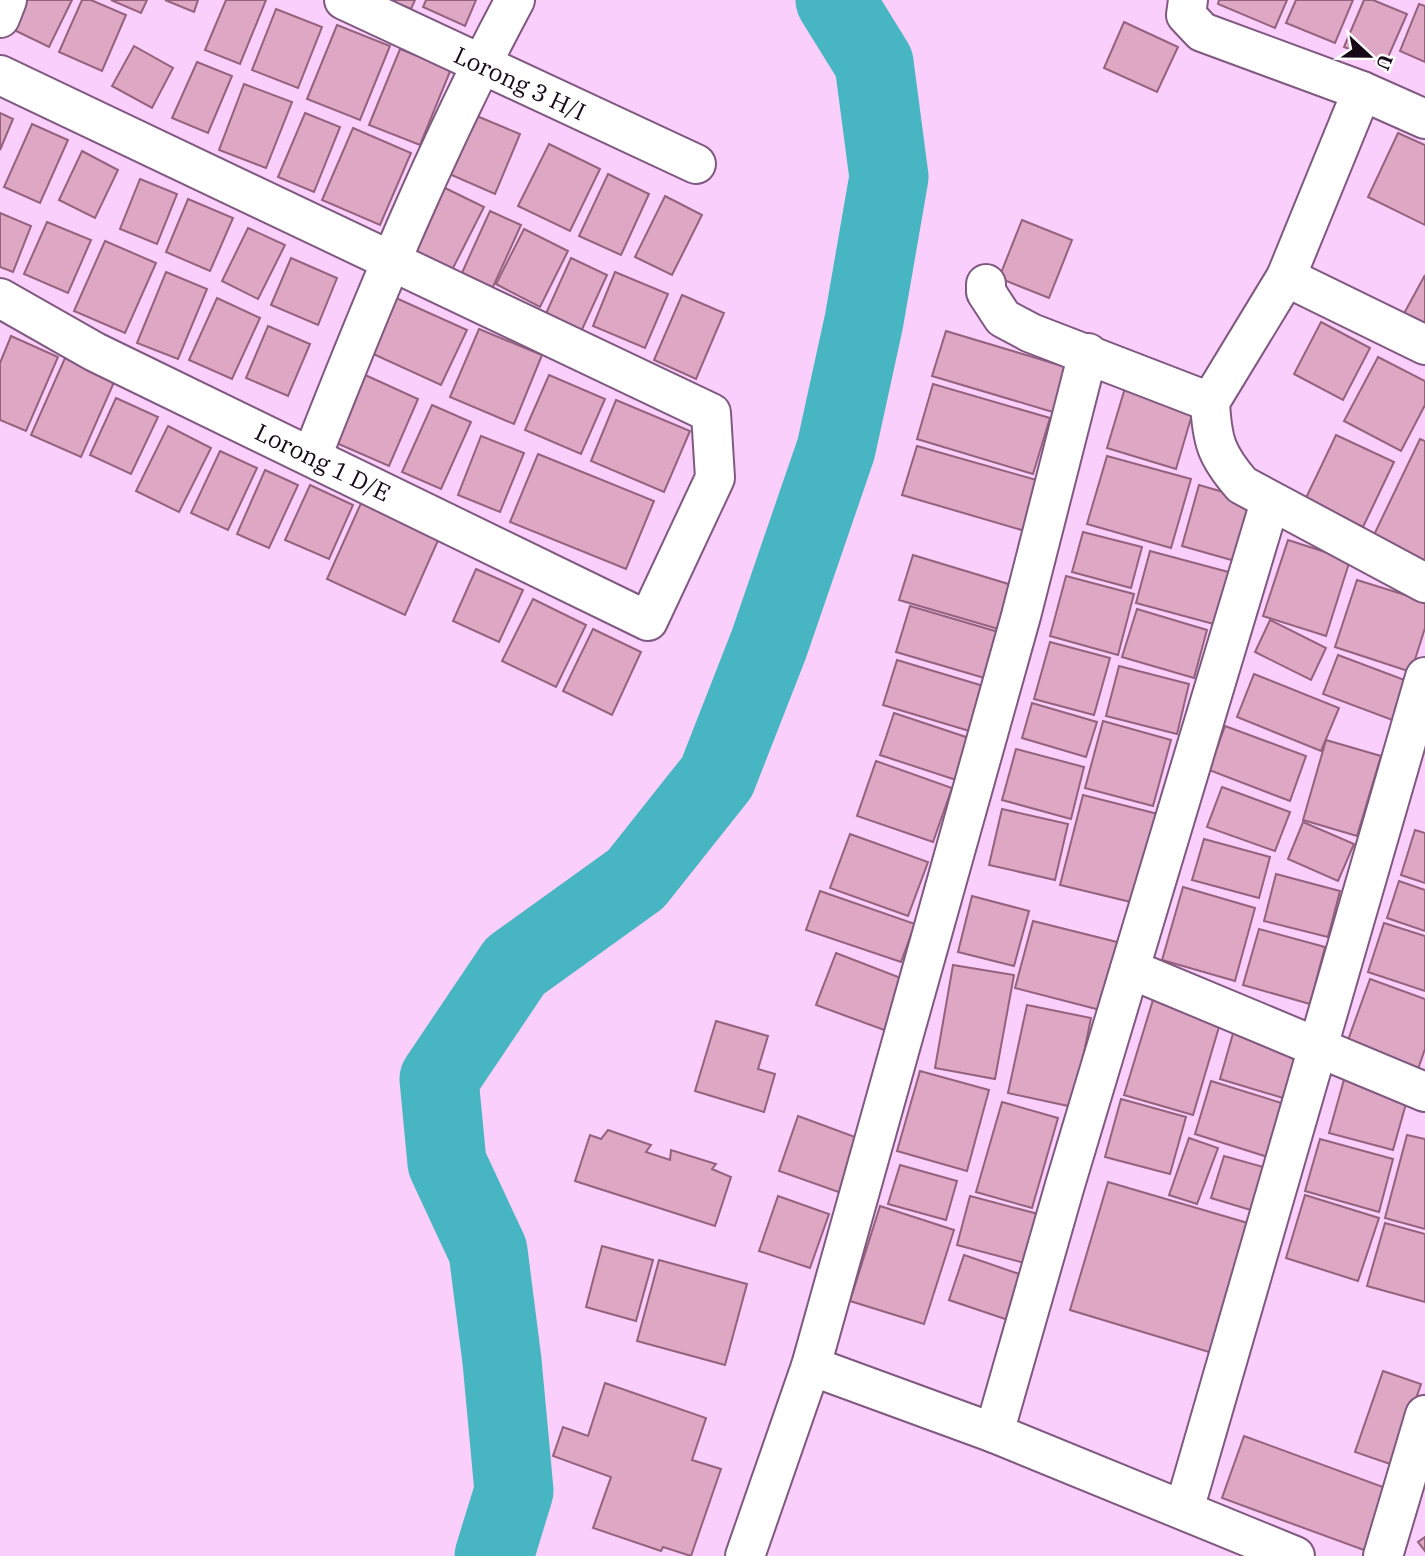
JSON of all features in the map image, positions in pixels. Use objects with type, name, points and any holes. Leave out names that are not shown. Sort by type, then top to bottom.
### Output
[{"type":"street","points":[[0,18],[7,0]]},
{"type":"street","name":"Lorong 3 H/I","points":[[344,0],[696,164]]},
{"type":"street","points":[[312,457],[390,261],[480,65],[515,0]]},
{"type":"street","points":[[1188,0],[1186,15],[1202,32],[1362,91],[1425,119]]},
{"type":"street","points":[[0,75],[390,261]]},
{"type":"street","points":[[1362,91],[1286,277],[1210,402],[1220,460],[1242,485],[1425,583]]},
{"type":"street","name":"Lorong 1 D/E","points":[[0,298],[95,352],[648,621],[715,478],[711,414],[390,261]]},
{"type":"street","points":[[1286,277],[1425,345]]},
{"type":"street","points":[[986,284],[986,292],[1003,318],[1031,333],[1210,402]]},
{"type":"street","points":[[745,1556],[811,1366],[1017,629],[1088,353]]},
{"type":"street","points":[[994,1433],[1270,502]]},
{"type":"street","points":[[1184,1510],[1425,677]]},
{"type":"street","points":[[1130,969],[1318,1045],[1425,1092]]},
{"type":"street","points":[[811,1366],[994,1433],[1295,1556]]},
{"type":"street","points":[[1383,1556],[1425,1415]]},
{"type":"building","points":[[24,0],[72,0],[49,47],[10,28]]},
{"type":"building","points":[[82,0],[91,0],[126,15],[102,71],[59,52]]},
{"type":"building","points":[[111,0],[147,0],[141,13]]},
{"type":"building","points":[[165,0],[198,0],[194,12]]},
{"type":"building","points":[[226,0],[266,0],[240,64],[205,50]]},
{"type":"building","points":[[388,0],[415,0],[411,9]]},
{"type":"building","points":[[426,0],[476,0],[465,26],[423,7]]},
{"type":"building","points":[[1219,0],[1287,0],[1275,28],[1218,4]]},
{"type":"building","points":[[1296,0],[1353,0],[1335,43],[1286,23]]},
{"type":"building","points":[[1364,0],[1373,0],[1407,14],[1385,64],[1344,47]]},
{"type":"building","points":[[1419,4],[1425,6],[1425,62],[1400,51]]},
{"type":"building","points":[[276,9],[322,27],[298,88],[252,70]]},
{"type":"building","points":[[1124,22],[1178,47],[1157,92],[1104,68]]},
{"type":"building","points":[[337,25],[390,46],[360,120],[307,99]]},
{"type":"building","points":[[134,46],[173,68],[152,108],[112,86]]},
{"type":"building","points":[[400,49],[451,69],[420,145],[369,125]]},
{"type":"building","points":[[197,62],[232,76],[208,133],[172,118]]},
{"type":"building","points":[[244,84],[292,102],[266,168],[219,150]]},
{"type":"building","points":[[0,113],[13,119],[0,150]]},
{"type":"building","points":[[305,113],[340,127],[314,192],[278,177]]},
{"type":"building","points":[[472,114],[520,134],[495,194],[447,173]]},
{"type":"building","points":[[32,124],[68,140],[40,203],[4,187]]},
{"type":"building","points":[[353,128],[411,153],[380,225],[322,200]]},
{"type":"building","points":[[1398,133],[1425,145],[1425,225],[1368,197]]},
{"type":"building","points":[[549,144],[600,169],[570,231],[518,206]]},
{"type":"building","points":[[82,151],[118,170],[95,218],[59,200]]},
{"type":"building","points":[[608,174],[649,194],[621,255],[579,236]]},
{"type":"building","points":[[140,179],[177,194],[157,244],[120,229]]},
{"type":"building","points":[[443,187],[484,207],[451,272],[411,251]]},
{"type":"building","points":[[665,196],[702,215],[672,275],[635,257]]},
{"type":"building","points":[[188,199],[233,218],[210,271],[166,252]]},
{"type":"building","points":[[490,211],[521,225],[492,289],[461,275]]},
{"type":"building","points":[[0,213],[31,226],[13,272],[0,267]]},
{"type":"building","points":[[1022,220],[1072,240],[1049,298],[999,278]]},
{"type":"building","points":[[47,222],[91,240],[68,293],[24,274]]},
{"type":"building","points":[[248,228],[285,245],[258,299],[222,281]]},
{"type":"building","points":[[524,229],[568,251],[540,307],[496,284]]},
{"type":"building","points":[[105,241],[156,263],[125,333],[74,311]]},
{"type":"building","points":[[291,258],[337,278],[318,325],[271,305]]},
{"type":"building","points":[[571,258],[607,275],[580,334],[544,318]]},
{"type":"building","points":[[166,272],[207,289],[178,359],[137,343]]},
{"type":"building","points":[[615,272],[668,294],[645,348],[593,326]]},
{"type":"building","points":[[1425,275],[1425,333],[1401,319]]},
{"type":"building","points":[[682,295],[724,313],[696,379],[654,360]]},
{"type":"building","points":[[217,298],[260,318],[232,379],[189,360]]},
{"type":"building","points":[[396,298],[467,330],[441,385],[371,353]]},
{"type":"building","points":[[1321,322],[1370,348],[1343,400],[1294,374]]},
{"type":"building","points":[[268,326],[310,344],[288,396],[246,378]]},
{"type":"building","points":[[479,329],[542,355],[514,424],[450,397]]},
{"type":"building","points":[[946,331],[1069,368],[1056,413],[932,376]]},
{"type":"building","points":[[11,336],[58,357],[26,431],[0,420],[0,363]]},
{"type":"building","points":[[1378,357],[1425,381],[1425,405],[1401,451],[1344,421]]},
{"type":"building","points":[[65,358],[115,380],[81,457],[31,435]]},
{"type":"building","points":[[363,374],[418,399],[389,466],[334,442]]},
{"type":"building","points":[[549,375],[605,399],[581,454],[525,430]]},
{"type":"building","points":[[933,384],[1050,418],[1033,474],[917,439]]},
{"type":"building","points":[[1125,388],[1194,408],[1176,469],[1107,448]]},
{"type":"building","points":[[116,398],[158,417],[131,474],[90,455]]},
{"type":"building","points":[[616,400],[690,431],[664,492],[591,461]]},
{"type":"building","points":[[432,405],[471,422],[441,489],[402,472]]},
{"type":"building","points":[[168,426],[211,448],[179,512],[136,491]]},
{"type":"building","points":[[1336,435],[1394,462],[1363,527],[1305,500]]},
{"type":"building","points":[[481,436],[524,453],[500,512],[458,495]]},
{"type":"building","points":[[1420,439],[1425,441],[1425,566],[1371,541]]},
{"type":"building","points":[[917,446],[1040,481],[1025,531],[902,495]]},
{"type":"building","points":[[220,451],[257,468],[228,530],[191,513]]},
{"type":"building","points":[[538,454],[654,501],[626,569],[510,522]]},
{"type":"building","points":[[1107,456],[1191,479],[1171,548],[1087,524]]},
{"type":"building","points":[[265,470],[298,485],[269,548],[237,534]]},
{"type":"building","points":[[310,485],[353,505],[329,559],[285,540]]},
{"type":"building","points":[[1199,485],[1258,502],[1242,563],[1182,546]]},
{"type":"building","points":[[362,501],[440,536],[405,615],[327,579]]},
{"type":"building","points":[[1083,532],[1142,547],[1131,588],[1072,572]]},
{"type":"building","points":[[1288,540],[1350,560],[1326,636],[1263,616]]},
{"type":"building","points":[[1150,551],[1236,574],[1221,626],[1136,603]]},
{"type":"building","points":[[913,555],[1025,589],[1012,633],[899,600]]},
{"type":"building","points":[[476,569],[523,590],[499,642],[453,621]]},
{"type":"building","points":[[1066,576],[1134,594],[1118,655],[1050,636]]},
{"type":"building","points":[[1357,580],[1425,601],[1425,628],[1411,672],[1335,647]]},
{"type":"building","points":[[533,599],[586,625],[556,687],[502,661]]},
{"type":"building","points":[[910,606],[1012,636],[998,682],[896,652]]},
{"type":"building","points":[[1137,609],[1207,630],[1194,678],[1122,657]]},
{"type":"building","points":[[1270,620],[1326,648],[1311,680],[1255,652]]},
{"type":"building","points":[[593,629],[641,652],[612,715],[563,691]]},
{"type":"building","points":[[1050,642],[1110,658],[1094,715],[1034,699]]},
{"type":"building","points":[[1338,655],[1410,682],[1395,721],[1323,694]]},
{"type":"building","points":[[897,660],[990,688],[976,733],[883,705]]},
{"type":"building","points":[[1119,666],[1189,684],[1177,734],[1106,716]]},
{"type":"building","points":[[1254,674],[1339,708],[1321,751],[1237,717]]},
{"type":"building","points":[[1032,703],[1097,722],[1086,757],[1022,738]]},
{"type":"building","points":[[894,713],[969,738],[956,780],[880,755]]},
{"type":"building","points":[[1103,721],[1171,740],[1153,806],[1085,788]]},
{"type":"building","points":[[1225,726],[1306,756],[1290,801],[1209,770]]},
{"type":"building","points":[[1326,740],[1381,756],[1357,836],[1303,820]]},
{"type":"building","points":[[1016,749],[1084,767],[1071,819],[1002,800]]},
{"type":"building","points":[[876,761],[952,788],[933,842],[857,816]]},
{"type":"building","points":[[1222,787],[1290,812],[1275,851],[1207,827]]},
{"type":"building","points":[[1083,795],[1158,814],[1135,903],[1060,885]]},
{"type":"building","points":[[1002,809],[1068,824],[1055,880],[989,865]]},
{"type":"building","points":[[1303,822],[1354,844],[1338,881],[1288,859]]},
{"type":"building","points":[[1415,830],[1425,833],[1425,883],[1401,875]]},
{"type":"building","points":[[850,834],[928,862],[908,916],[830,888]]},
{"type":"building","points":[[1204,839],[1270,857],[1259,898],[1192,880]]},
{"type":"building","points":[[1276,874],[1340,891],[1328,937],[1264,921]]},
{"type":"building","points":[[1399,881],[1425,890],[1425,931],[1387,918]]},
{"type":"building","points":[[1183,887],[1255,908],[1235,981],[1162,960]]},
{"type":"building","points":[[820,891],[915,924],[901,962],[806,930]]},
{"type":"building","points":[[972,896],[1029,911],[1014,966],[958,952]]},
{"type":"building","points":[[1033,921],[1121,943],[1104,1011],[1015,988]]},
{"type":"building","points":[[1384,923],[1425,936],[1425,991],[1368,972]]},
{"type":"building","points":[[1259,929],[1325,947],[1310,1004],[1243,985]]},
{"type":"building","points":[[836,953],[906,980],[887,1031],[816,1005]]},
{"type":"building","points":[[953,965],[1014,975],[995,1079],[935,1068]]},
{"type":"building","points":[[1370,979],[1425,999],[1425,1049],[1418,1069],[1347,1043]]},
{"type":"building","points":[[1156,990],[1224,1010],[1193,1115],[1124,1095]]},
{"type":"building","points":[[1027,1005],[1091,1018],[1073,1107],[1008,1093]]},
{"type":"building","points":[[716,1021],[768,1036],[758,1069],[775,1074],[764,1112],[695,1091]]},
{"type":"building","points":[[1234,1030],[1298,1048],[1283,1098],[1220,1079]]},
{"type":"building","points":[[920,1071],[989,1090],[967,1171],[897,1151]]},
{"type":"building","points":[[1345,1076],[1409,1093],[1393,1150],[1329,1133]]},
{"type":"building","points":[[1211,1081],[1291,1106],[1274,1159],[1195,1134]]},
{"type":"building","points":[[1121,1099],[1186,1117],[1170,1174],[1105,1157]]},
{"type":"building","points":[[1002,1102],[1058,1118],[1032,1208],[976,1192]]},
{"type":"building","points":[[798,1116],[866,1141],[847,1195],[779,1171]]},
{"type":"building","points":[[608,1130],[651,1145],[646,1152],[670,1160],[671,1150],[716,1164],[712,1169],[731,1177],[715,1226],[575,1181],[590,1135],[601,1139]]},
{"type":"building","points":[[1407,1135],[1425,1139],[1425,1229],[1385,1218]]},
{"type":"building","points":[[1189,1138],[1218,1148],[1197,1204],[1169,1195]]},
{"type":"building","points":[[1320,1139],[1393,1159],[1379,1212],[1305,1191]]},
{"type":"building","points":[[1224,1156],[1277,1171],[1264,1214],[1211,1198]]},
{"type":"building","points":[[900,1165],[957,1181],[946,1220],[888,1204]]},
{"type":"building","points":[[1108,1182],[1258,1226],[1219,1355],[1070,1310]]},
{"type":"building","points":[[1305,1195],[1379,1218],[1358,1281],[1286,1258]]},
{"type":"building","points":[[778,1196],[829,1214],[810,1268],[759,1251]]},
{"type":"building","points":[[970,1196],[1042,1215],[1028,1264],[957,1245]]},
{"type":"building","points":[[880,1206],[954,1230],[924,1324],[850,1301]]},
{"type":"building","points":[[1385,1223],[1425,1234],[1425,1302],[1367,1286]]},
{"type":"building","points":[[602,1246],[653,1260],[636,1321],[586,1307]]},
{"type":"building","points":[[964,1255],[1022,1275],[1008,1320],[949,1300]]},
{"type":"building","points":[[659,1260],[747,1284],[725,1365],[637,1341]]},
{"type":"building","points":[[1383,1371],[1421,1384],[1393,1465],[1355,1452]]},
{"type":"building","points":[[605,1383],[706,1418],[692,1460],[721,1469],[691,1556],[663,1547],[661,1551],[593,1528],[611,1477],[553,1456],[563,1427],[588,1436]]},
{"type":"building","points":[[1244,1436],[1394,1491],[1372,1553],[1222,1498]]},
{"type":"building","points":[[1425,1537],[1425,1551],[1418,1542]]},
{"type":"waterway","points":[[494,1556],[514,1491],[502,1361],[488,1251],[447,1163],[439,1079],[515,966],[636,879],[717,777],[769,644],[836,449],[864,321],[889,177],[874,63],[835,0]]}]
